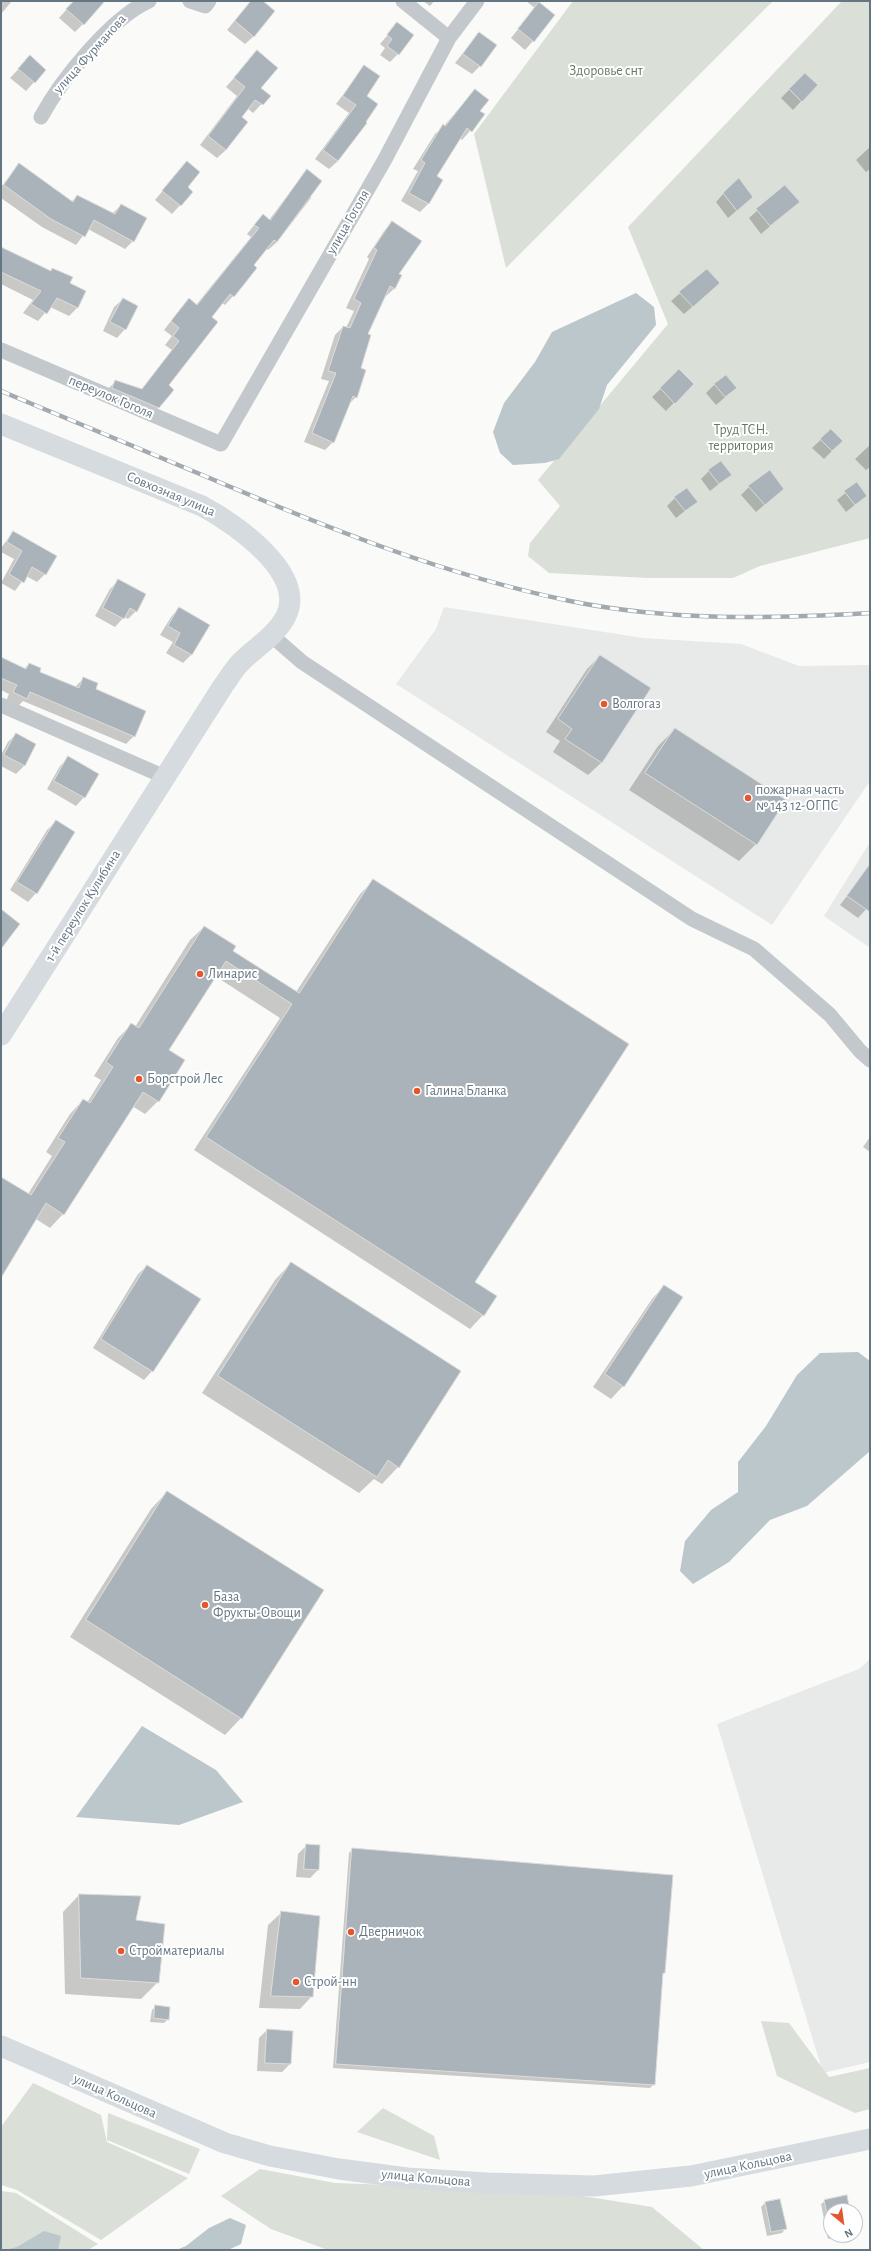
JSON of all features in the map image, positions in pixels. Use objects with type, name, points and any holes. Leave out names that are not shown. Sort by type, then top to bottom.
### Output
[{"type":"main road","name":"Совхозная улица","points":[[1,424],[202,506],[223,517],[263,550],[284,578],[289,592],[289,605],[286,616],[271,635]]},
{"type":"main road","name":"1-й переулок Кулибина","points":[[1,1034],[231,675],[239,664],[271,635]]},
{"type":"main road","name":"улица Кольцова","points":[[1,2046],[225,2143],[286,2159],[339,2169],[407,2178],[488,2183],[594,2186],[691,2176],[870,2139]]},
{"type":"street","name":"улица Фурманова","points":[[40,117],[52,96],[114,24],[134,8],[149,1]]},
{"type":"street","points":[[190,1],[205,6],[209,1]]},
{"type":"street","points":[[403,1],[449,38]]},
{"type":"street","name":"улица Гоголя","points":[[220,444],[384,161],[449,38],[477,1]]},
{"type":"street","name":"переулок Гоголя","points":[[1,350],[220,444]]},
{"type":"street","points":[[271,635],[302,662],[321,675],[692,920],[754,949],[830,1015],[860,1051],[870,1060]]},
{"type":"street","points":[[1,705],[165,777]]},
{"type":"shaded area","points":[[636,293],[654,307],[656,325],[607,385],[599,409],[559,459],[545,463],[513,465],[500,453],[493,432],[504,403],[535,362],[552,332]]},
{"type":"shaded area","points":[[444,607],[643,638],[741,644],[799,666],[870,665],[870,781],[772,925],[396,684],[436,629]]},
{"type":"shaded area","points":[[870,842],[870,948],[824,916]]},
{"type":"shaded area","points":[[858,1352],[870,1361],[870,1451],[807,1506],[770,1520],[729,1562],[693,1584],[680,1571],[685,1541],[711,1510],[738,1492],[738,1462],[766,1426],[797,1375],[820,1353]]},
{"type":"shaded area","points":[[870,1659],[870,2062],[823,2073],[717,1724],[859,1669]]},
{"type":"shaded area","points":[[142,1726],[216,1770],[243,1802],[179,1825],[76,1817]]},
{"type":"shaded area","points":[[230,2218],[246,2225],[241,2244],[228,2250],[176,2250],[186,2246],[209,2228]]},
{"type":"shaded area","points":[[44,2231],[61,2236],[58,2250],[5,2250],[17,2247]]},
{"type":"green space","name":"Здоровье снт","points":[[573,1],[773,1],[506,268],[474,134]]},
{"type":"green space","name":"Труд ТСН. территория","points":[[842,1],[870,1],[870,538],[760,566],[733,578],[648,578],[549,573],[528,556],[530,543],[560,506],[538,480],[668,324],[628,227]]},
{"type":"green space","points":[[761,2021],[789,2023],[829,2077],[870,2068],[870,2109],[855,2113],[777,2076]]},
{"type":"green space","points":[[33,2083],[101,2115],[107,2142],[188,2178],[101,2240],[17,2190],[1,2185],[1,2127]]},
{"type":"green space","points":[[383,2108],[434,2136],[440,2160],[357,2132]]},
{"type":"green space","points":[[108,2113],[200,2149],[189,2174],[107,2140]]},
{"type":"green space","points":[[260,2169],[335,2183],[551,2191],[652,2207],[704,2250],[328,2250],[271,2229],[221,2196]]},
{"type":"green space","points":[[1,2191],[16,2193],[98,2244],[88,2250],[1,2250]]},
{"type":"building","points":[[74,1],[105,1],[84,25],[66,9]]},
{"type":"building","points":[[251,1],[263,1],[275,11],[254,37],[235,21]]},
{"type":"building","points":[[539,2],[555,15],[534,42],[518,29]]},
{"type":"building","points":[[397,22],[414,35],[399,55],[387,46],[392,39],[387,35]]},
{"type":"building","points":[[479,32],[497,45],[481,67],[463,54]]},
{"type":"building","points":[[257,50],[278,68],[261,88],[271,96],[263,105],[255,100],[242,117],[248,122],[226,150],[208,136],[245,87],[234,78]]},
{"type":"building","points":[[30,55],[46,70],[35,83],[18,69]]},
{"type":"building","points":[[364,65],[380,76],[367,96],[378,104],[366,122],[367,123],[338,161],[323,150],[356,105],[343,96]]},
{"type":"building","points":[[805,73],[818,85],[802,102],[789,89]]},
{"type":"building","points":[[475,89],[489,100],[480,111],[485,114],[472,132],[467,128],[437,176],[443,180],[429,204],[409,193],[425,163],[421,160],[443,124],[445,126]]},
{"type":"building","points":[[187,161],[200,172],[188,187],[193,192],[181,206],[162,191]]},
{"type":"building","points":[[19,163],[73,202],[77,195],[115,214],[121,204],[147,218],[134,242],[94,220],[85,237],[51,219],[4,185]]},
{"type":"building","points":[[307,169],[322,181],[277,242],[274,240],[254,265],[257,268],[234,297],[230,294],[212,317],[218,322],[169,385],[174,390],[159,408],[112,388],[115,380],[142,389],[179,341],[173,336],[179,328],[171,321],[189,298],[197,305],[259,228],[254,225],[263,214],[270,220]]},
{"type":"building","points":[[739,178],[753,197],[737,211],[723,193]]},
{"type":"building","points":[[785,185],[800,202],[770,226],[756,209]]},
{"type":"building","points":[[392,221],[422,241],[399,274],[402,275],[395,289],[390,286],[368,334],[371,335],[361,368],[366,370],[357,398],[353,396],[334,443],[312,433],[336,373],[328,371],[343,326],[350,328],[361,303],[354,299],[377,250],[374,248]]},
{"type":"building","points":[[1,247],[51,271],[52,268],[73,277],[70,283],[86,291],[78,308],[57,298],[47,314],[31,304],[41,291],[1,272]]},
{"type":"building","points":[[707,269],[720,283],[693,307],[679,292]]},
{"type":"building","points":[[123,298],[138,306],[126,330],[110,322]]},
{"type":"building","points":[[679,369],[694,384],[675,404],[660,388]]},
{"type":"building","points":[[726,375],[737,388],[725,397],[714,384]]},
{"type":"building","points":[[831,429],[843,441],[832,451],[820,439]]},
{"type":"building","points":[[721,461],[732,475],[719,484],[708,470]]},
{"type":"building","points":[[770,470],[784,489],[765,505],[748,486]]},
{"type":"building","points":[[857,482],[867,496],[855,505],[844,491]]},
{"type":"building","points":[[687,488],[698,502],[685,511],[674,497]]},
{"type":"building","points":[[13,531],[57,556],[46,575],[32,567],[24,583],[9,574],[22,551],[7,542]]},
{"type":"building","points":[[118,579],[146,594],[137,612],[130,608],[124,619],[103,608]]},
{"type":"building","points":[[179,607],[210,625],[192,655],[174,645],[180,633],[168,626]]},
{"type":"building","name":"Волгогаз","points":[[600,655],[651,688],[602,763],[565,739],[572,729],[558,719]]},
{"type":"building","points":[[1,657],[26,669],[29,663],[41,668],[40,672],[79,688],[83,677],[98,683],[96,689],[146,711],[135,737],[30,692],[27,699],[13,692],[17,685],[1,678]]},
{"type":"building","points":[[675,728],[786,800],[757,845],[645,773]]},
{"type":"building","points":[[16,733],[36,744],[25,766],[4,755]]},
{"type":"building","points":[[68,756],[99,774],[85,798],[54,781]]},
{"type":"building","points":[[56,820],[75,832],[37,894],[17,882]]},
{"type":"building","points":[[870,864],[870,912],[847,896]]},
{"type":"building","name":"Галина Бланка","points":[[373,879],[629,1044],[475,1282],[497,1296],[484,1316],[206,1137],[292,1004],[226,961],[169,1050],[185,1060],[159,1102],[143,1092],[64,1215],[46,1203],[1,1278],[1,1177],[31,1195],[65,1142],[58,1138],[83,1099],[90,1103],[113,1067],[106,1062],[131,1023],[139,1028],[204,926],[236,946],[233,951],[299,993]]},
{"type":"building","points":[[1,909],[20,924],[1,949]]},
{"type":"building","points":[[291,1262],[461,1371],[399,1468],[388,1460],[377,1477],[218,1376]]},
{"type":"building","points":[[147,1265],[201,1299],[153,1372],[101,1339]]},
{"type":"building","points":[[664,1285],[683,1297],[624,1387],[605,1374]]},
{"type":"building","name":"База Фрукты-Овощи","points":[[167,1491],[324,1590],[242,1719],[86,1620]]},
{"type":"building","points":[[306,1844],[320,1845],[319,1870],[304,1869]]},
{"type":"building","points":[[352,1848],[673,1875],[665,1973],[663,1973],[655,2085],[336,2064]]},
{"type":"building","name":"Стройматериалы","points":[[79,1894],[141,1896],[136,1920],[165,1924],[159,1983],[81,1978]]},
{"type":"building","points":[[281,1911],[320,1916],[313,1997],[271,1996]]},
{"type":"building","points":[[155,2005],[170,2007],[169,2020],[154,2018]]},
{"type":"building","points":[[267,2029],[293,2031],[291,2064],[265,2063]]},
{"type":"building","points":[[847,2195],[848,2203],[825,2203],[824,2200]]},
{"type":"building","points":[[780,2199],[787,2229],[771,2232],[765,2202]]},
{"type":"railway","points":[[1,391],[251,496],[340,531],[431,564],[523,590],[607,608],[682,615],[757,617],[870,613]]},
{"type":"place","name":"Волгогаз","points":[[604,704]]},
{"type":"place","name":"пожарная часть № 143 12-ОГПС","points":[[748,798]]},
{"type":"place","name":"Линарис","points":[[200,974]]},
{"type":"place","name":"Борстрой Лес","points":[[139,1079]]},
{"type":"place","name":"Галина Бланка","points":[[417,1091]]},
{"type":"place","name":"База Фрукты-Овощи","points":[[205,1605]]},
{"type":"place","name":"Дверничок","points":[[351,1932]]},
{"type":"place","name":"Стройматериалы","points":[[121,1951]]},
{"type":"place","name":"Строй-нн","points":[[296,1982]]}]
